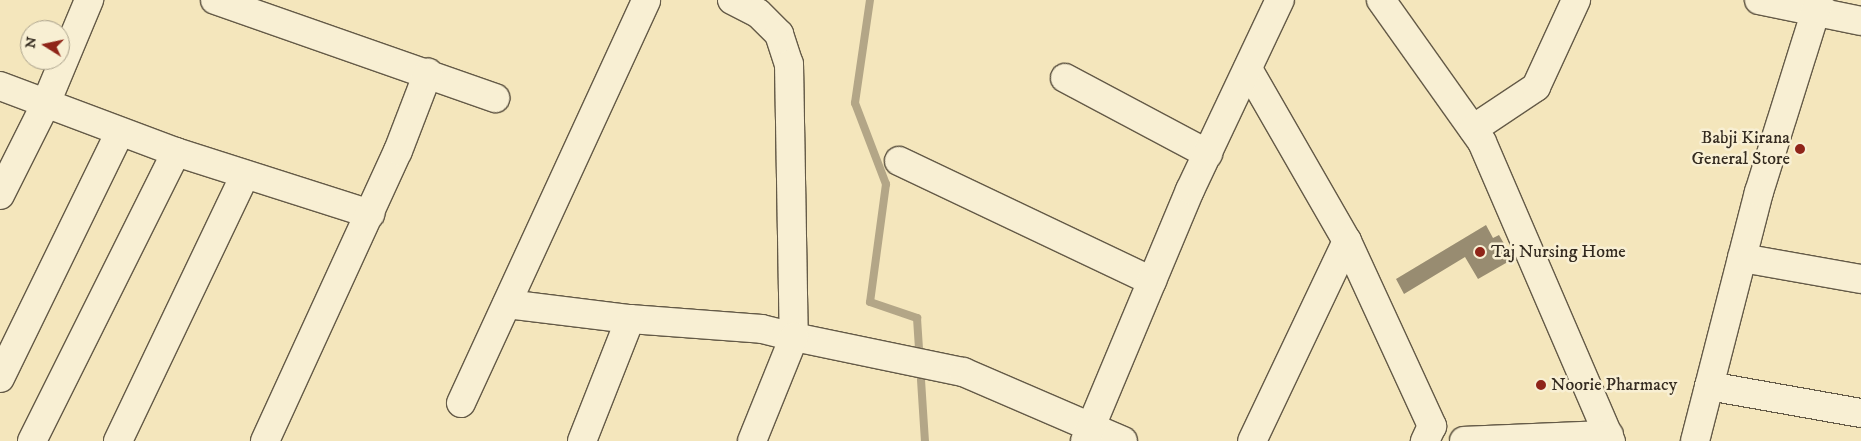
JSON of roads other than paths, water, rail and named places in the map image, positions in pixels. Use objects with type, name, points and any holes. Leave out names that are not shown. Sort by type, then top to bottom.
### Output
[{"type":"street","points":[[0,195],[46,103],[89,0]]},
{"type":"street","points":[[215,0],[495,98]]},
{"type":"street","points":[[461,403],[646,0]]},
{"type":"street","points":[[732,0],[758,13],[779,34],[789,64],[794,337],[752,441]]},
{"type":"street","points":[[1088,433],[1208,154],[1280,0]]},
{"type":"street","points":[[1381,0],[1482,142],[1610,438],[1464,441]]},
{"type":"street","points":[[1473,129],[1536,87],[1576,0]]},
{"type":"street","points":[[1759,0],[1817,6],[1861,21]]},
{"type":"street","points":[[1695,441],[1758,192],[1817,6]]},
{"type":"street","points":[[1248,69],[1347,241],[1432,426],[1425,441]]},
{"type":"street","points":[[265,441],[370,214],[428,73]]},
{"type":"street","points":[[1065,78],[1208,154]]},
{"type":"street","points":[[0,86],[176,152],[370,214]]},
{"type":"street","points":[[0,378],[120,132]]},
{"type":"street","points":[[32,441],[176,152]]},
{"type":"street","points":[[899,161],[1152,281]]},
{"type":"street","points":[[118,441],[245,175]]},
{"type":"street","points":[[1252,441],[1347,241]]},
{"type":"street","points":[[1742,258],[1861,279]]},
{"type":"street","points":[[506,304],[630,319],[762,329],[963,372],[1088,433],[1123,441]]},
{"type":"street","points":[[582,441],[630,319]]},
{"type":"street","points":[[1710,386],[1861,413]]},
{"type":"waterway","points":[[870,0],[855,103],[886,184],[870,302],[917,318],[925,441]]},
{"type":"place","name":"Babji Kirana General Store","points":[[1800,149]]},
{"type":"place","name":"Taj Nursing Home","points":[[1480,252]]},
{"type":"place","name":"Noorie Pharmacy","points":[[1541,385]]}]
